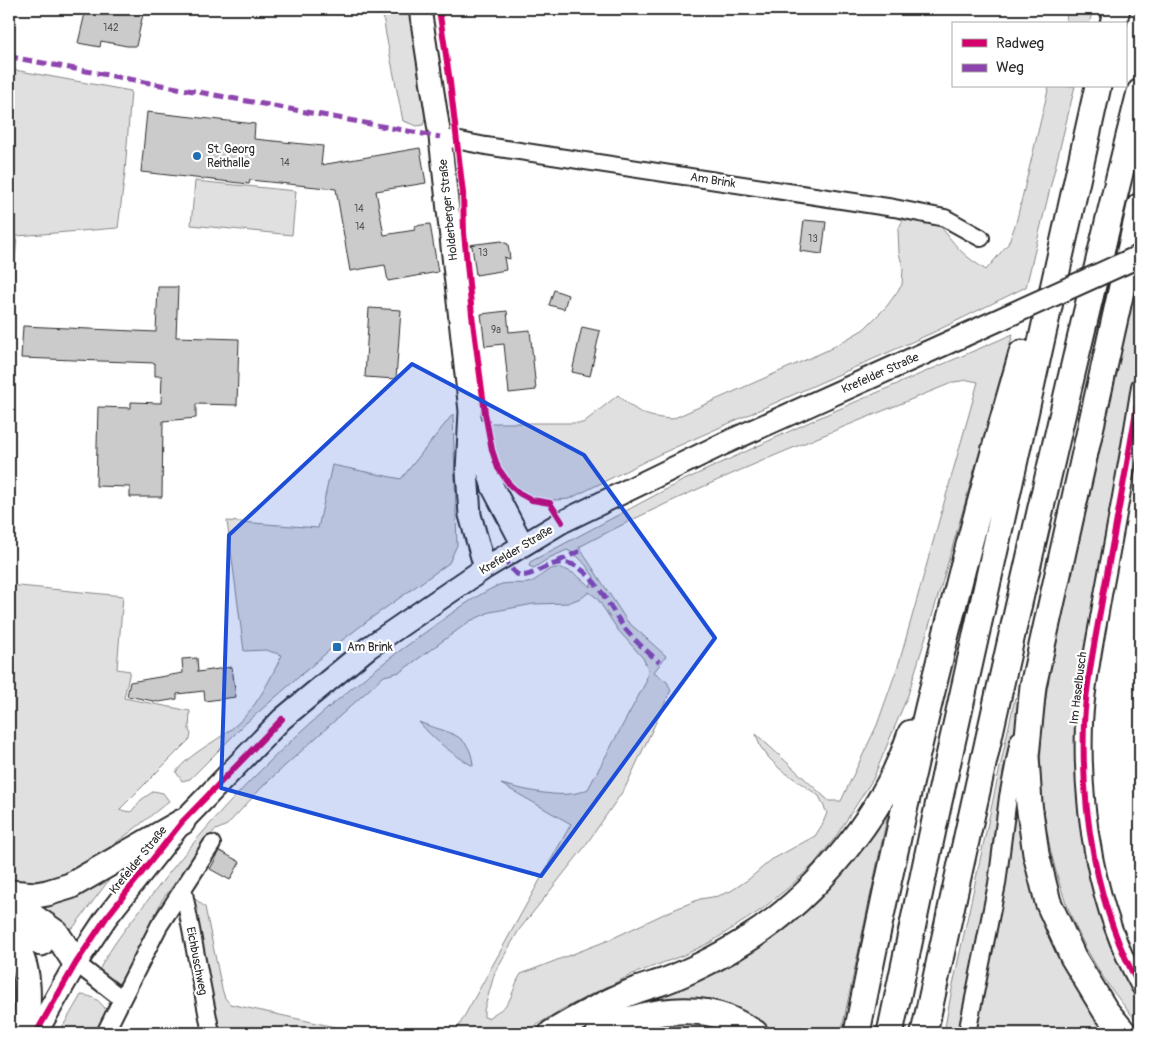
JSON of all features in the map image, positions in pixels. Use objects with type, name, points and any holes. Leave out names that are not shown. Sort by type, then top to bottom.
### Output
[{"type":"highway","points":[[1114,22],[1117,9]]},
{"type":"highway","points":[[857,1033],[938,668],[974,526],[1097,88]]},
{"type":"highway","points":[[924,1033],[1101,250],[1140,92]]},
{"type":"highway","points":[[890,1033],[942,786],[1086,132]]},
{"type":"highway","points":[[1124,1033],[1105,1010],[1073,957],[1048,902],[1036,854],[1029,804],[1026,756],[1033,686],[1140,206]]},
{"type":"highway","points":[[552,1033],[590,1010],[630,992],[667,980],[743,942],[784,913],[816,884],[853,840],[880,798],[905,750],[920,705],[943,612],[974,526]]},
{"type":"highway","points":[[9,893],[36,895],[70,886],[182,822]]},
{"type":"highway","points":[[938,1033],[946,985],[954,895]]},
{"type":"highway","points":[[9,900],[56,933],[76,964]]},
{"type":"highway","points":[[9,922],[76,964]]},
{"type":"highway","points":[[9,942],[20,955],[26,977],[28,1002],[26,1033]]},
{"type":"highway","points":[[599,1033],[621,1022],[656,1012],[692,1011],[727,1018],[755,1033]]},
{"type":"main road","name":"Holderberger Straße","points":[[420,9],[440,137],[470,411],[467,471],[470,515],[485,568]]},
{"type":"main road","name":"Krefelder Straße","points":[[36,1033],[76,964],[106,918],[182,822],[282,719],[343,668],[415,614],[485,568],[562,522],[723,444],[1140,256]]},
{"type":"main road","name":"Holderberger Straße","points":[[470,411],[493,488],[523,545]]},
{"type":"street","name":"Am Brink","points":[[440,137],[486,146],[894,208],[945,218],[981,238]]},
{"type":"street","name":"Im Haselbusch","points":[[1140,386],[1092,656],[1084,721],[1084,781],[1093,854],[1108,912],[1131,970],[1140,987]]},
{"type":"street","points":[[967,1033],[997,884],[1014,760],[1033,686]]},
{"type":"street","points":[[105,1033],[159,926],[212,844]]},
{"type":"street","name":"Eichbuschweg","points":[[183,888],[211,1033]]},
{"type":"street","points":[[76,964],[122,1000]]},
{"type":"highlighted area","points":[[412,364],[584,455],[715,638],[541,876],[221,788],[229,535]]},
{"type":"shaded area","points":[[382,9],[409,9],[426,116],[423,125],[417,126],[403,121]]},
{"type":"shaded area","points":[[1068,9],[1093,9],[1090,22],[1065,22]]},
{"type":"shaded area","points":[[9,69],[131,91],[125,172],[118,228],[17,236],[9,334]]},
{"type":"shaded area","points":[[1049,88],[1075,88],[1026,287],[934,332],[658,455],[569,499],[550,500],[534,497],[521,491],[511,482],[503,470],[498,457],[491,423],[583,423],[618,395],[642,413],[672,419],[828,350],[864,329],[887,306],[902,285],[903,268],[899,253],[898,230],[904,218],[925,217],[932,220],[943,229],[964,254],[986,270],[1008,244],[1016,223]]},
{"type":"shaded area","points":[[195,181],[296,191],[292,235],[191,225]]},
{"type":"shaded area","points":[[1140,277],[1140,353],[1117,478],[1077,749],[1120,958],[1140,997],[1140,1025],[1099,970],[1081,938],[1060,885],[1052,857],[1042,799],[1041,744],[1047,687],[1064,601],[1085,517],[1135,279]]},
{"type":"shaded area","points":[[1013,334],[908,695],[873,779],[835,838],[813,865],[761,910],[711,942],[684,955],[633,974],[559,1011],[524,1033],[455,1033],[571,824],[501,784],[557,794],[569,794],[588,789],[646,682],[648,669],[643,658],[618,630],[597,598],[589,592],[583,597],[568,603],[534,604],[490,612],[470,621],[400,672],[384,676],[265,784],[227,825],[214,831],[162,900],[125,979],[114,986],[98,972],[130,923],[181,858],[244,787],[312,722],[385,662],[460,608],[499,585],[528,583],[548,570],[562,568],[590,587],[594,577],[572,552],[567,550],[549,558],[534,568],[529,566],[530,562],[680,482],[816,419]],"holes":[[[968,380],[978,382],[899,663],[877,725],[841,801],[829,801],[756,734],[760,746],[780,769],[819,796],[827,813],[815,836],[771,860],[749,879],[731,891],[718,896],[700,899],[609,940],[521,974],[505,1006],[488,1018],[484,1017],[484,1010],[495,972],[519,930],[583,849],[625,788],[671,690],[667,682],[654,672],[666,656],[627,621],[579,547],[717,480],[811,440],[954,382]]]},
{"type":"shaded area","points":[[453,414],[457,545],[449,563],[332,648],[246,723],[190,779],[182,781],[176,772],[187,760],[230,730],[247,714],[272,676],[282,655],[266,650],[244,651],[227,521],[318,528],[332,465],[401,479]]},
{"type":"shaded area","points":[[9,585],[123,596],[117,669],[130,671],[124,698],[190,711],[190,739],[119,810],[131,812],[141,800],[154,791],[163,793],[169,801],[101,853],[62,875],[42,881],[24,882],[9,879]]},
{"type":"shaded area","points":[[1015,698],[1021,700],[1011,749],[1022,806],[1114,1033],[944,1033]]},
{"type":"shaded area","points":[[419,722],[455,735],[462,740],[471,755],[473,766],[444,746]]},
{"type":"shaded area","points":[[892,794],[841,1033],[766,1033],[729,1012],[588,1033],[565,1033],[711,967]]},
{"type":"shaded area","points":[[115,872],[73,928],[66,929],[34,903]]},
{"type":"shaded area","points":[[193,897],[205,907],[222,989],[225,998],[230,1004],[362,1033],[217,1033]]},
{"type":"shaded area","points":[[81,995],[96,999],[106,1010],[105,1031],[103,1033],[59,1033]]},
{"type":"building","points":[[86,9],[119,9],[143,14],[136,46],[101,41],[100,47],[78,43]]},
{"type":"building","points":[[147,112],[255,124],[254,139],[323,146],[321,165],[420,148],[426,183],[376,191],[384,235],[415,230],[414,226],[430,224],[438,272],[388,281],[385,265],[350,271],[336,189],[250,180],[249,184],[141,172]]},
{"type":"building","points":[[804,220],[826,222],[822,254],[800,251]]},
{"type":"building","points":[[502,241],[508,244],[510,259],[504,257],[506,270],[476,275],[472,246],[468,245]]},
{"type":"building","points":[[158,287],[178,287],[176,337],[239,339],[237,405],[196,404],[196,418],[163,421],[162,497],[130,497],[130,487],[96,486],[98,407],[131,408],[131,402],[161,403],[162,376],[155,376],[155,363],[21,358],[23,326],[156,332]]},
{"type":"building","points":[[554,290],[568,295],[564,309],[549,305]]},
{"type":"building","points":[[369,308],[401,310],[396,379],[365,377]]},
{"type":"building","points":[[507,311],[509,332],[530,330],[536,390],[509,393],[504,344],[485,346],[481,314]]},
{"type":"building","points":[[582,327],[600,331],[590,376],[572,372]]},
{"type":"building","points":[[197,658],[198,672],[232,667],[236,697],[205,701],[204,691],[177,694],[177,699],[159,702],[127,696],[130,682],[183,673],[182,659]]},
{"type":"building","points":[[220,851],[240,862],[230,880],[210,869]]},
{"type":"marked path","points":[[11,9],[11,57],[440,137]]},
{"type":"marked path","points":[[557,562],[584,549]]},
{"type":"marked path","points":[[502,557],[515,573],[523,576],[554,564],[563,563],[572,564],[582,570],[599,588],[629,634],[659,662]]},
{"type":"cycle path","points":[[439,9],[463,193],[464,233],[472,315],[485,413],[492,450],[498,468],[510,485],[519,493],[532,500],[550,503],[562,522]]},
{"type":"cycle path","points":[[1140,386],[1089,675],[1084,723],[1085,791],[1094,859],[1112,925],[1140,987]]},
{"type":"cycle path","points":[[36,1033],[76,963],[106,918],[182,822],[282,719]]},
{"type":"place","name":"St. Georg Reithalle","points":[[197,156]]},
{"type":"place","name":"Am Brink","points":[[337,647]]}]
